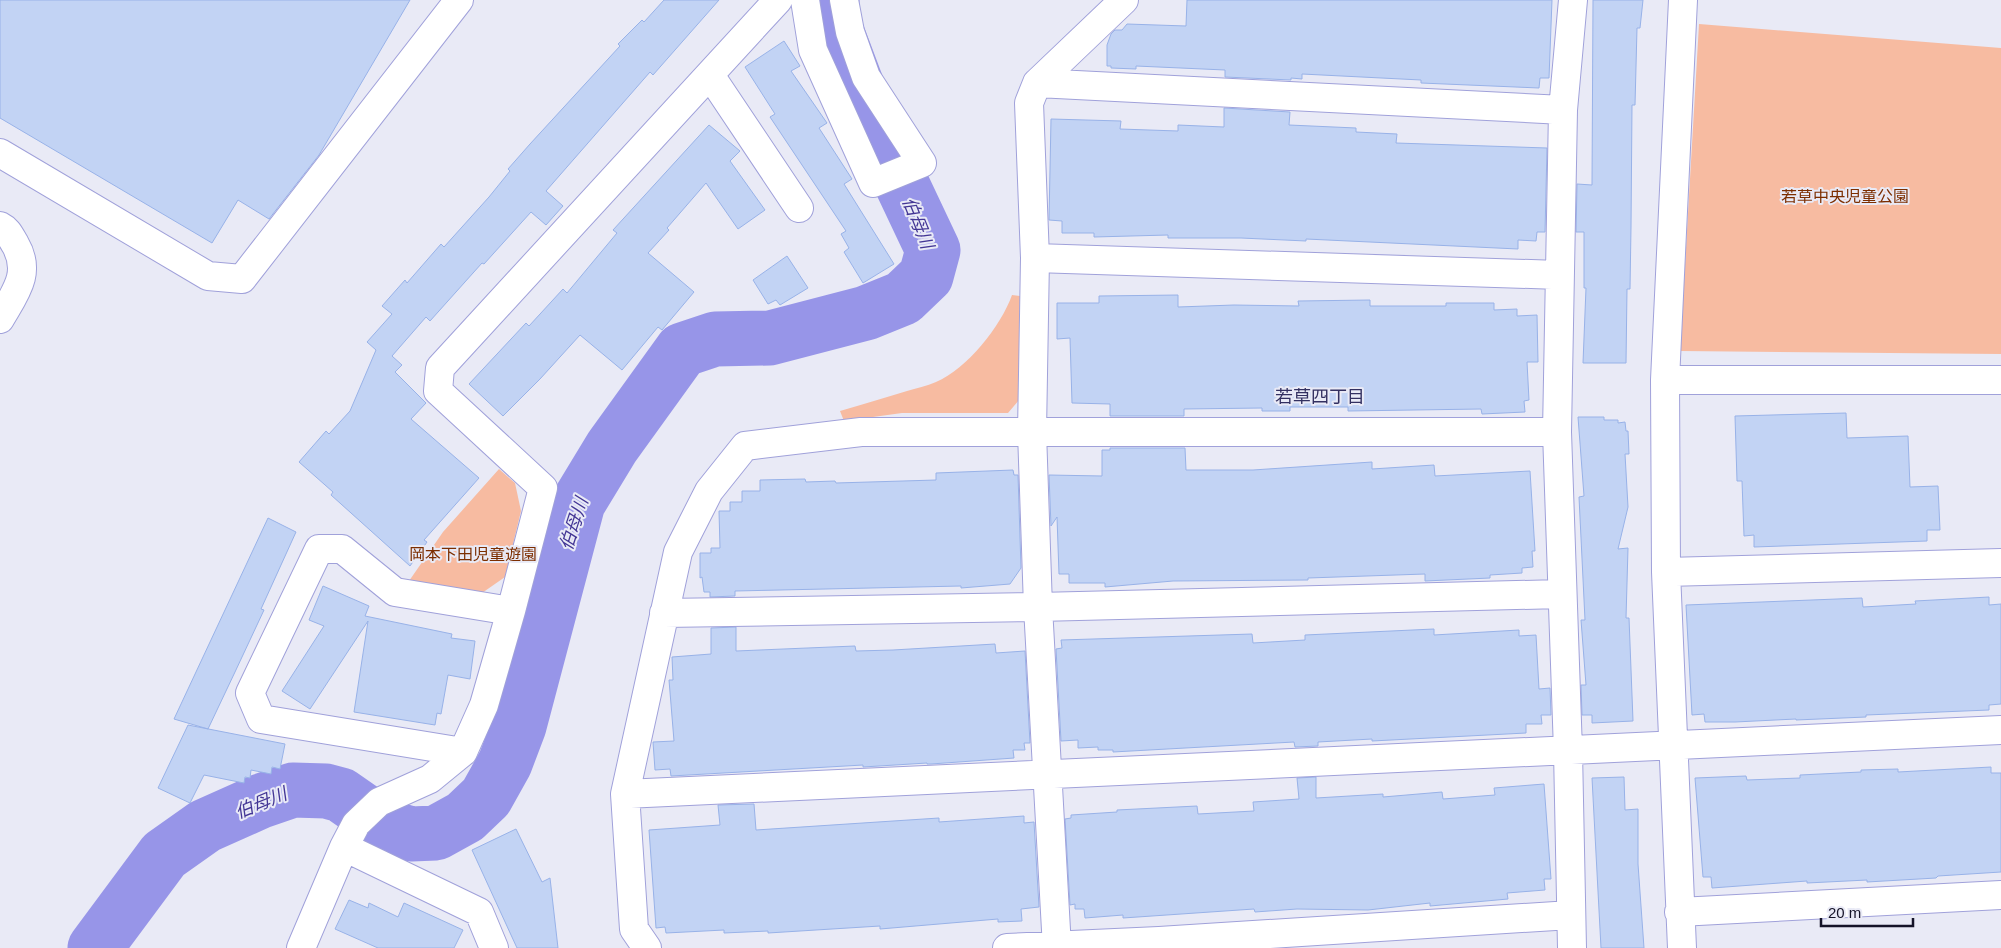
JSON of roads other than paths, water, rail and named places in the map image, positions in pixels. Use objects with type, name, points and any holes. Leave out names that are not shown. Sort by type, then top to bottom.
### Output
[{"type":"street","points":[[0,152],[208,276],[242,279],[459,0]]},
{"type":"street","points":[[301,948],[350,836],[379,802],[430,779],[463,752],[484,705],[543,488],[438,391],[440,368],[778,0]]},
{"type":"street","points":[[805,0],[813,50],[873,183],[922,163],[866,77],[850,32],[844,0]]},
{"type":"street","points":[[1057,947],[1038,607],[1032,432],[1035,258],[1029,103],[1037,83],[1124,0]]},
{"type":"street","points":[[1572,948],[1568,751],[1561,594],[1557,432],[1563,110],[1573,0]]},
{"type":"street","points":[[1682,948],[1666,572],[1664,380],[1683,0]]},
{"type":"street","points":[[710,75],[799,208]]},
{"type":"street","points":[[1037,83],[1563,110]]},
{"type":"street","points":[[0,226],[6,230],[22,256],[21,283],[0,319]]},
{"type":"street","points":[[1035,258],[1559,275]]},
{"type":"street","points":[[1664,380],[2001,380]]},
{"type":"street","points":[[647,948],[634,929],[624,794],[678,552],[709,491],[745,446],[861,432],[1557,432]]},
{"type":"street","points":[[463,752],[261,719],[250,693],[319,549],[342,549],[395,592],[511,611]]},
{"type":"street","points":[[1666,572],[2001,563]]},
{"type":"street","points":[[664,613],[1038,607],[1561,594]]},
{"type":"street","points":[[624,794],[2001,730]]},
{"type":"street","points":[[350,836],[479,912],[494,948]]},
{"type":"street","points":[[1679,912],[2001,895]]},
{"type":"street","points":[[1006,948],[1057,947],[1571,915]]},
{"type":"waterway","name":"伯母川","points":[[95,948],[164,855],[205,826],[261,801],[293,790],[326,791],[341,795],[387,827],[411,834],[436,833],[465,817],[486,797],[505,763],[519,726],[578,503],[612,447],[682,350],[715,339],[770,338],[866,313],[903,298],[926,276],[933,250],[863,102],[831,17],[832,0]]},
{"type":"district","name":"若草四丁目","points":[[1320,397]]},
{"type":"park label","name":"若草中央児童公園","points":[[1845,196]]},
{"type":"park label","name":"岡本下田児童遊園","points":[[473,554]]}]
